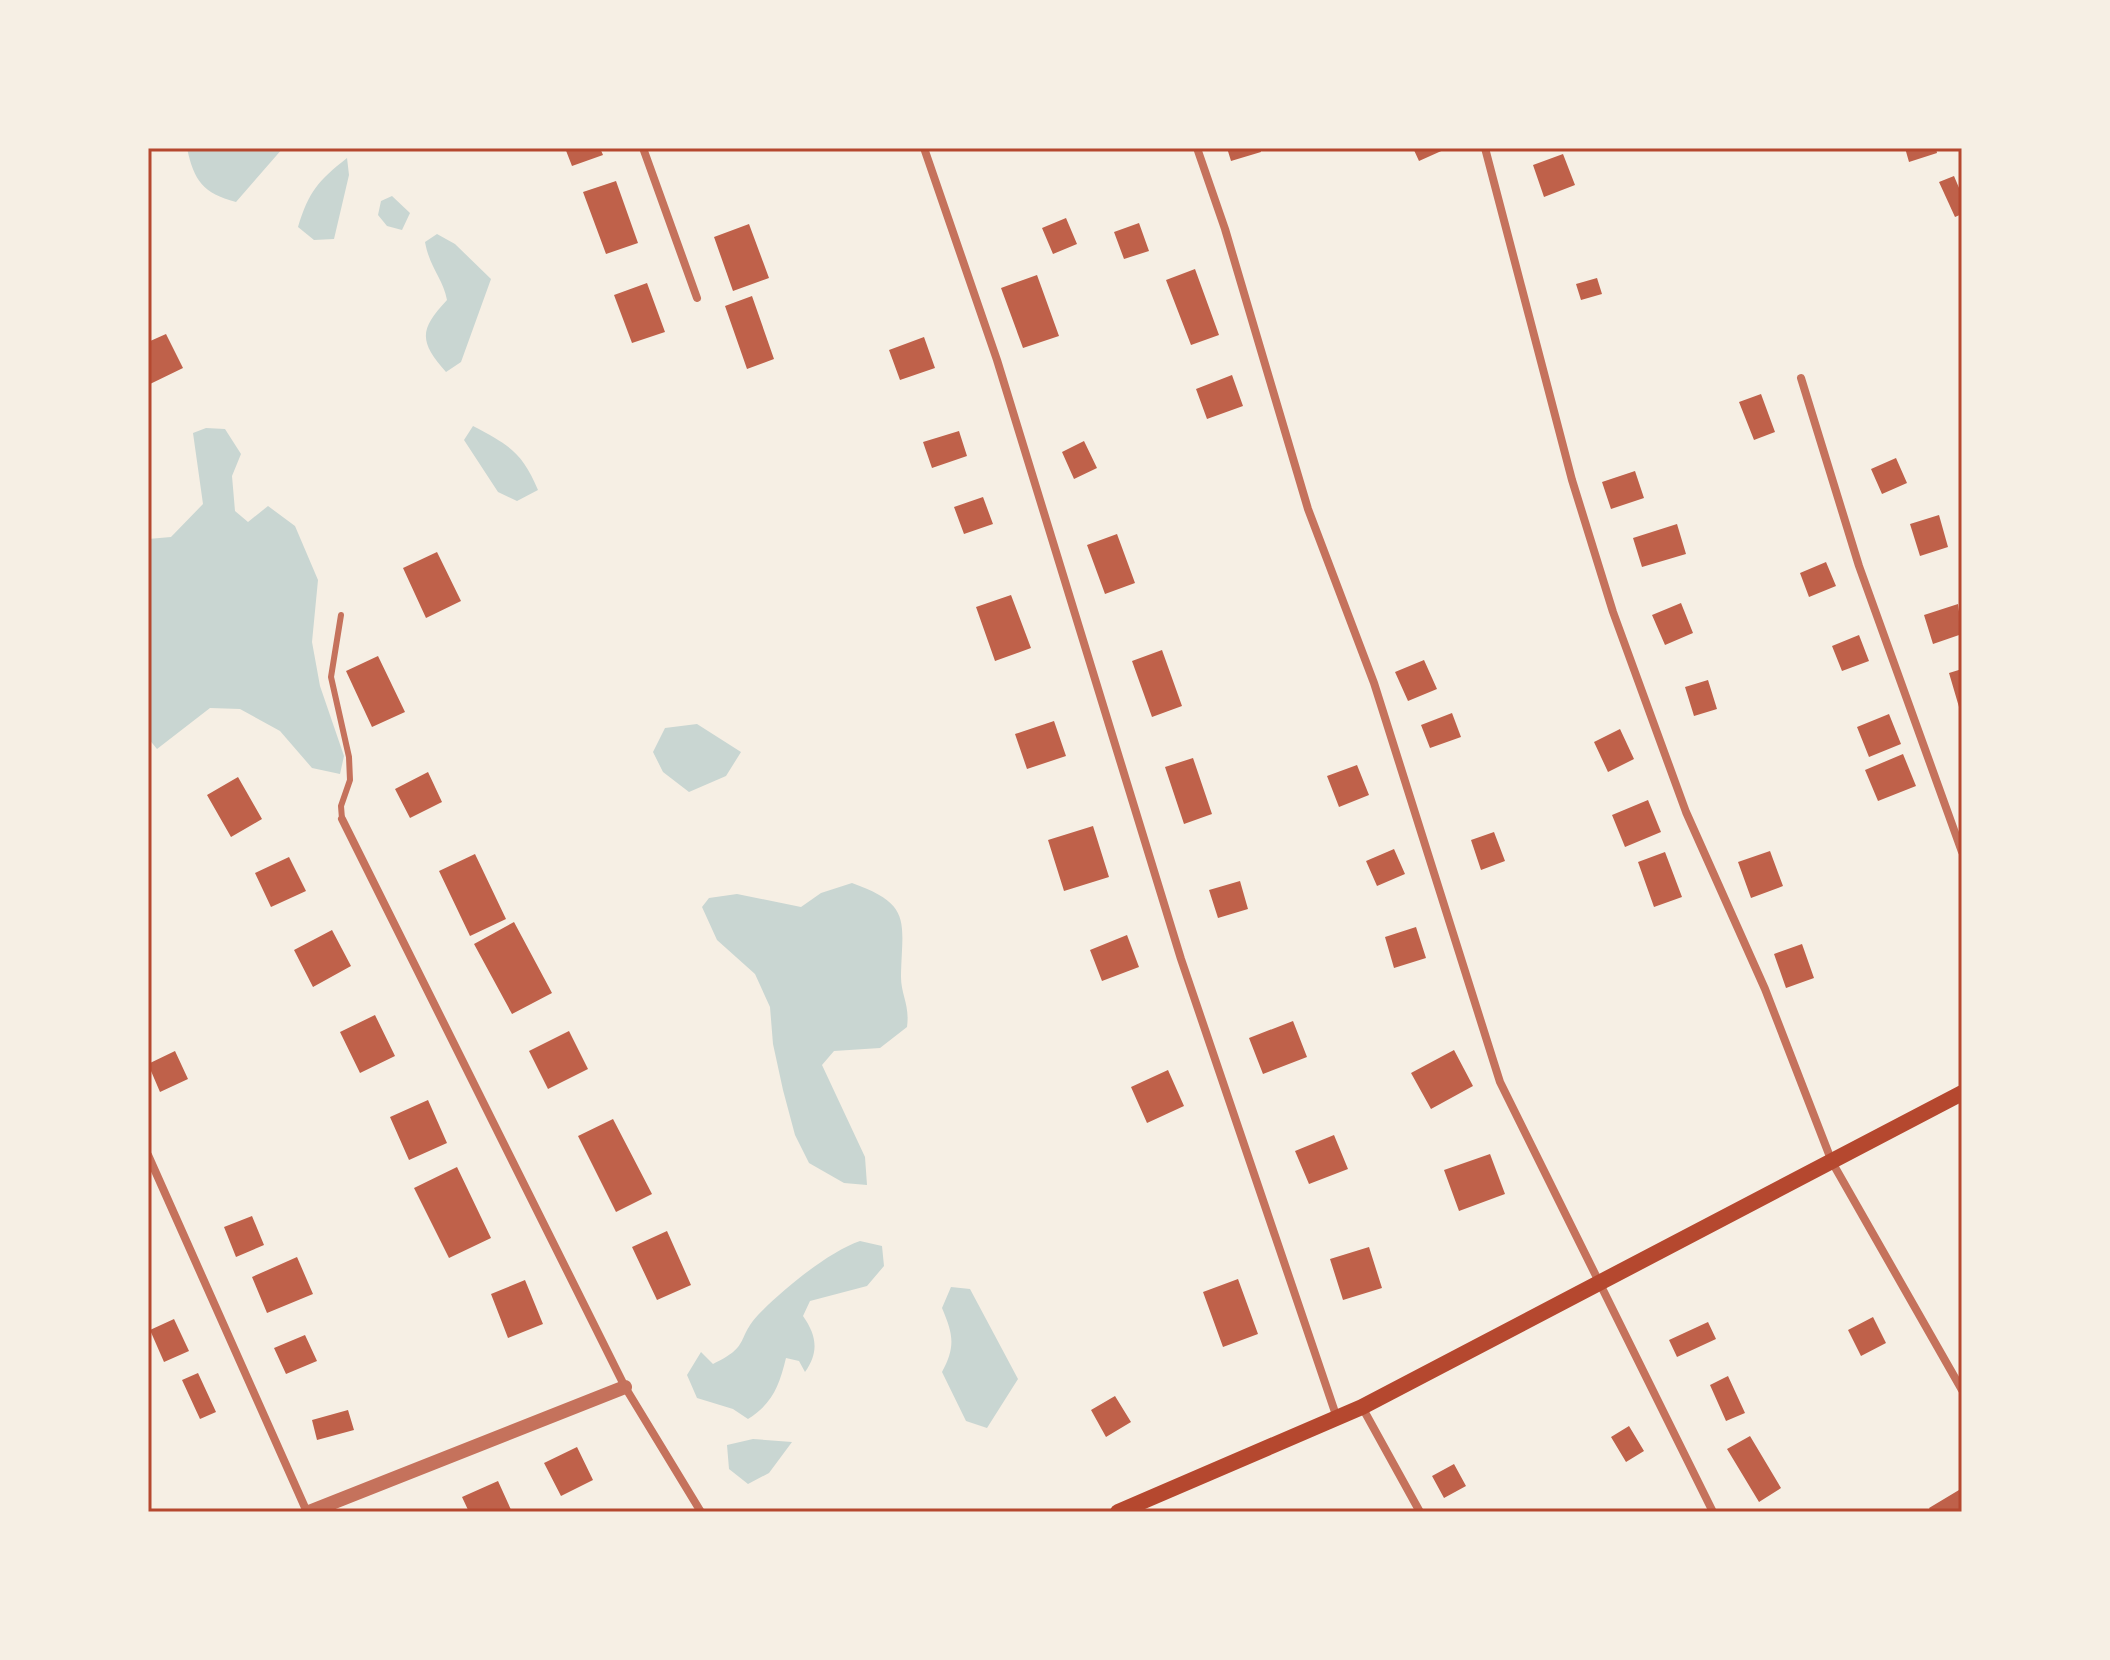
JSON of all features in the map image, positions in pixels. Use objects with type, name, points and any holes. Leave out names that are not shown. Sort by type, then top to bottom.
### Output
[{"type":"main road","points":[[1118,1512],[1338,1419],[1962,1093]]},
{"type":"street","points":[[643,148],[697,298]]},
{"type":"street","points":[[924,148],[997,360],[1181,959],[1338,1419]]},
{"type":"street","points":[[1197,148],[1225,229],[1308,509],[1374,683],[1500,1082],[1713,1512]]},
{"type":"street","points":[[1485,148],[1572,480],[1613,612],[1686,812],[1765,989],[1832,1162],[1962,1390]]},
{"type":"street","points":[[1801,378],[1859,566],[1962,852]]},
{"type":"street","points":[[342,819],[625,1387],[701,1512]]},
{"type":"street","points":[[148,1155],[308,1512],[625,1387]]},
{"type":"street","points":[[1362,1407],[1420,1512]]},
{"type":"lane","points":[[341,615],[331,677],[349,757],[350,780],[341,806],[342,819]]},
{"type":"shaded area","points":[[187,148],[283,148],[236,202],[215,194],[202,184],[193,169]]},
{"type":"shaded area","points":[[347,158],[349,175],[334,239],[314,240],[298,227],[306,204],[322,180]]},
{"type":"shaded area","points":[[392,196],[410,213],[402,230],[387,226],[378,215],[381,201]]},
{"type":"shaded area","points":[[437,234],[455,244],[491,279],[461,362],[446,372],[431,352],[426,336],[431,320],[447,300],[425,242]]},
{"type":"shaded area","points":[[473,426],[513,451],[538,490],[517,501],[498,492],[464,440]]},
{"type":"shaded area","points":[[206,428],[225,429],[241,454],[232,476],[235,511],[248,522],[268,506],[295,526],[318,580],[312,642],[320,686],[344,756],[340,774],[312,768],[280,731],[240,709],[210,708],[157,749],[148,738],[148,539],[171,537],[203,504],[193,433]]},
{"type":"shaded area","points":[[697,724],[741,752],[726,776],[689,792],[663,772],[653,752],[665,728]]},
{"type":"shaded area","points":[[852,883],[886,899],[900,917],[901,983],[907,1012],[907,1027],[880,1048],[834,1051],[822,1065],[865,1157],[867,1185],[844,1183],[809,1163],[795,1135],[783,1090],[773,1044],[770,1007],[755,974],[717,940],[702,907],[709,898],[737,894],[801,907],[821,893]]},
{"type":"shaded area","points":[[860,1241],[882,1246],[884,1266],[867,1286],[810,1301],[803,1316],[811,1330],[814,1351],[805,1372],[799,1361],[786,1358],[774,1393],[764,1407],[748,1419],[733,1409],[697,1398],[687,1375],[701,1352],[713,1364],[725,1358],[742,1342],[751,1323],[780,1294],[820,1263]]},
{"type":"shaded area","points":[[951,1287],[970,1289],[1018,1379],[987,1428],[966,1421],[942,1372],[951,1340],[942,1308]]},
{"type":"shaded area","points":[[753,1439],[792,1442],[769,1473],[748,1484],[729,1469],[727,1445]]},
{"type":"building","points":[[565,148],[600,148],[603,155],[572,166]]},
{"type":"building","points":[[1227,148],[1260,148],[1261,152],[1231,161]]},
{"type":"building","points":[[1413,148],[1448,148],[1419,161]]},
{"type":"building","points":[[1905,148],[1936,148],[1937,153],[1909,162]]},
{"type":"building","points":[[1563,154],[1575,185],[1544,197],[1533,165]]},
{"type":"building","points":[[1954,176],[1962,195],[1962,214],[1955,217],[1939,182]]},
{"type":"building","points":[[616,181],[638,243],[606,254],[583,192]]},
{"type":"building","points":[[1066,218],[1077,244],[1053,254],[1042,228]]},
{"type":"building","points":[[1139,223],[1149,251],[1124,259],[1114,232]]},
{"type":"building","points":[[749,224],[769,278],[733,291],[714,237]]},
{"type":"building","points":[[1195,269],[1219,335],[1191,345],[1166,280]]},
{"type":"building","points":[[1037,275],[1059,336],[1023,348],[1001,288]]},
{"type":"building","points":[[1597,278],[1602,294],[1581,300],[1576,284]]},
{"type":"building","points":[[647,283],[665,332],[632,343],[614,295]]},
{"type":"building","points":[[752,296],[774,359],[747,369],[725,306]]},
{"type":"building","points":[[166,334],[183,368],[148,385],[148,342]]},
{"type":"building","points":[[924,337],[935,368],[900,380],[889,350]]},
{"type":"building","points":[[1232,375],[1243,406],[1207,419],[1196,389]]},
{"type":"building","points":[[1761,394],[1775,432],[1754,440],[1739,402]]},
{"type":"building","points":[[959,431],[967,456],[932,468],[923,442]]},
{"type":"building","points":[[1084,441],[1097,468],[1074,479],[1062,452]]},
{"type":"building","points":[[1896,458],[1907,483],[1882,494],[1871,469]]},
{"type":"building","points":[[1635,471],[1644,498],[1611,509],[1602,482]]},
{"type":"building","points":[[983,497],[993,524],[964,534],[954,507]]},
{"type":"building","points":[[1939,515],[1948,547],[1920,556],[1910,524]]},
{"type":"building","points":[[1677,524],[1686,554],[1642,567],[1633,538]]},
{"type":"building","points":[[1117,534],[1135,583],[1105,594],[1087,545]]},
{"type":"building","points":[[437,552],[461,601],[426,618],[403,568]]},
{"type":"building","points":[[1826,562],[1836,586],[1809,597],[1800,573]]},
{"type":"building","points":[[1011,595],[1031,648],[995,661],[976,607]]},
{"type":"building","points":[[1681,603],[1693,633],[1665,645],[1652,615]]},
{"type":"building","points":[[1958,604],[1962,634],[1933,644],[1924,615]]},
{"type":"building","points":[[1859,635],[1869,661],[1842,671],[1832,646]]},
{"type":"building","points":[[1162,650],[1182,706],[1152,717],[1132,661]]},
{"type":"building","points":[[378,656],[405,712],[372,727],[346,671]]},
{"type":"building","points":[[1424,660],[1437,689],[1408,701],[1395,672]]},
{"type":"building","points":[[1962,669],[1962,706],[1959,707],[1949,673]]},
{"type":"building","points":[[1708,680],[1717,709],[1694,716],[1685,687]]},
{"type":"building","points":[[1452,713],[1461,737],[1430,748],[1421,725]]},
{"type":"building","points":[[1889,714],[1901,744],[1869,757],[1857,727]]},
{"type":"building","points":[[1054,721],[1066,756],[1027,769],[1015,734]]},
{"type":"building","points":[[1620,729],[1634,759],[1608,772],[1594,742]]},
{"type":"building","points":[[1903,754],[1916,786],[1878,801],[1865,770]]},
{"type":"building","points":[[1193,758],[1212,814],[1184,824],[1165,767]]},
{"type":"building","points":[[1357,765],[1369,795],[1339,807],[1327,776]]},
{"type":"building","points":[[428,772],[442,802],[410,818],[395,789]]},
{"type":"building","points":[[238,777],[262,819],[231,837],[207,795]]},
{"type":"building","points":[[1648,800],[1661,832],[1625,847],[1612,815]]},
{"type":"building","points":[[1093,826],[1109,877],[1064,891],[1048,840]]},
{"type":"building","points":[[1494,832],[1505,861],[1481,870],[1471,840]]},
{"type":"building","points":[[1394,849],[1405,874],[1377,886],[1366,861]]},
{"type":"building","points":[[1770,851],[1783,886],[1751,898],[1738,862]]},
{"type":"building","points":[[1665,852],[1682,897],[1654,907],[1638,862]]},
{"type":"building","points":[[475,854],[506,919],[470,936],[439,871]]},
{"type":"building","points":[[289,857],[306,891],[271,907],[255,873]]},
{"type":"building","points":[[1240,881],[1248,909],[1218,918],[1209,890]]},
{"type":"building","points":[[514,922],[552,993],[512,1014],[474,944]]},
{"type":"building","points":[[1416,927],[1426,958],[1394,968],[1385,937]]},
{"type":"building","points":[[332,930],[351,966],[313,987],[294,950]]},
{"type":"building","points":[[1127,935],[1139,967],[1102,981],[1090,950]]},
{"type":"building","points":[[1802,944],[1814,978],[1786,988],[1774,954]]},
{"type":"building","points":[[375,1015],[395,1056],[360,1073],[340,1032]]},
{"type":"building","points":[[1293,1021],[1307,1057],[1263,1074],[1249,1038]]},
{"type":"building","points":[[569,1031],[588,1069],[548,1089],[529,1051]]},
{"type":"building","points":[[1454,1050],[1473,1086],[1431,1109],[1411,1073]]},
{"type":"building","points":[[175,1051],[188,1079],[160,1092],[148,1064]]},
{"type":"building","points":[[1168,1070],[1184,1106],[1147,1123],[1131,1087]]},
{"type":"building","points":[[428,1100],[447,1143],[409,1160],[390,1117]]},
{"type":"building","points":[[613,1119],[652,1194],[616,1212],[578,1136]]},
{"type":"building","points":[[1334,1135],[1348,1169],[1309,1184],[1295,1151]]},
{"type":"building","points":[[1490,1154],[1505,1194],[1459,1211],[1444,1170]]},
{"type":"building","points":[[457,1167],[491,1238],[449,1258],[414,1188]]},
{"type":"building","points":[[252,1216],[264,1245],[236,1257],[224,1227]]},
{"type":"building","points":[[667,1231],[691,1285],[657,1300],[632,1247]]},
{"type":"building","points":[[1369,1247],[1382,1288],[1343,1300],[1330,1259]]},
{"type":"building","points":[[297,1257],[313,1294],[267,1313],[252,1277]]},
{"type":"building","points":[[1238,1279],[1258,1334],[1223,1347],[1203,1292]]},
{"type":"building","points":[[525,1280],[543,1324],[508,1338],[491,1294]]},
{"type":"building","points":[[1873,1317],[1886,1343],[1861,1356],[1848,1330]]},
{"type":"building","points":[[174,1319],[189,1351],[164,1362],[150,1330]]},
{"type":"building","points":[[1708,1322],[1716,1339],[1677,1357],[1669,1340]]},
{"type":"building","points":[[305,1335],[317,1361],[286,1374],[274,1348]]},
{"type":"building","points":[[198,1373],[216,1412],[200,1419],[182,1380]]},
{"type":"building","points":[[1728,1376],[1745,1413],[1726,1421],[1710,1385]]},
{"type":"building","points":[[1115,1396],[1131,1422],[1106,1437],[1091,1410]]},
{"type":"building","points":[[348,1410],[354,1430],[317,1440],[312,1420]]},
{"type":"building","points":[[1629,1426],[1644,1451],[1626,1462],[1611,1437]]},
{"type":"building","points":[[1750,1436],[1781,1488],[1759,1502],[1727,1449]]},
{"type":"building","points":[[577,1447],[593,1480],[561,1496],[544,1463]]},
{"type":"building","points":[[1454,1464],[1466,1486],[1444,1498],[1432,1476]]},
{"type":"building","points":[[498,1481],[512,1512],[469,1512],[462,1497]]},
{"type":"building","points":[[1959,1490],[1962,1512],[1931,1512],[1929,1508]]}]
